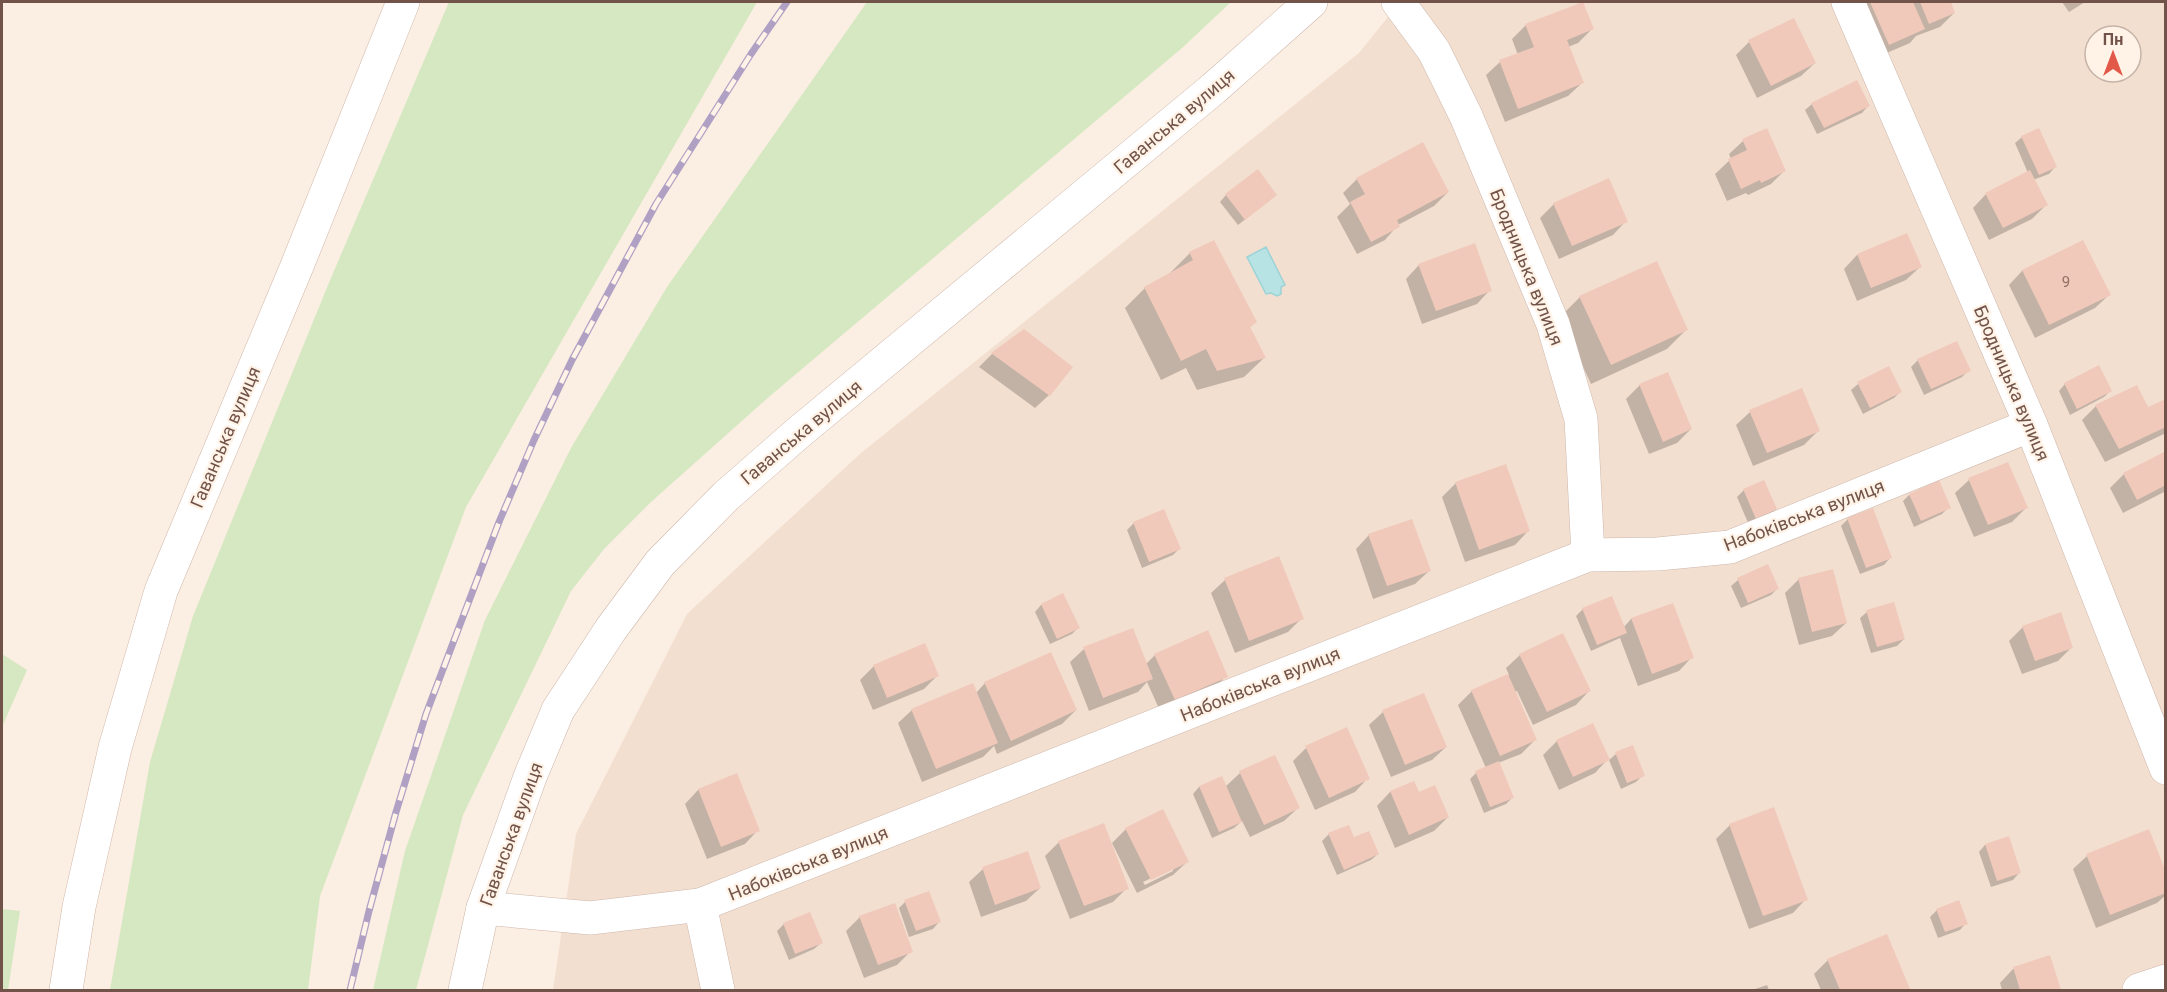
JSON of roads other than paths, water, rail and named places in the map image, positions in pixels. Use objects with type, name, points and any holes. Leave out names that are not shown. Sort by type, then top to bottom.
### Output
[{"type":"street","name":"Гаванська вулиця","points":[[66,990],[79,907],[115,748],[161,591],[297,266],[403,2]]},
{"type":"street","name":"Гаванська вулиця","points":[[465,990],[483,908],[530,777],[558,710],[611,629],[660,563],[726,496],[798,433],[1213,88],[1311,2]]},
{"type":"street","name":"Бродницька вулиця","points":[[1398,2],[1434,51],[1461,107],[1553,324],[1581,419],[1588,555]]},
{"type":"street","name":"Бродницька вулиця","points":[[1848,2],[2031,425],[2166,768]]},
{"type":"street","name":"Набоківська вулиця","points":[[483,908],[590,918],[700,905],[1588,555],[1658,554],[1730,547],[2031,425]]},
{"type":"street","points":[[700,905],[718,990]]},
{"type":"street","points":[[2139,990],[2166,981]]},
{"type":"water","points":[[1266,247],[1285,285],[1281,287],[1281,294],[1277,296],[1271,293],[1266,294],[1247,257]]},
{"type":"railway","points":[[350,990],[396,812],[426,714],[499,522],[534,440],[572,360],[656,204],[751,54],[787,2]]}]
